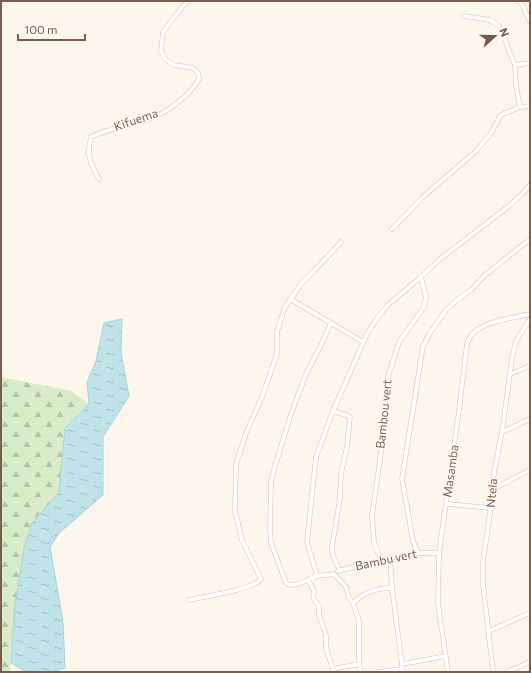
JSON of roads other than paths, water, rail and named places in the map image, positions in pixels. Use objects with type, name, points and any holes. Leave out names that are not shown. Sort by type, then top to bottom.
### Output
[{"type":"street","name":"Kifuema","points":[[99,179],[90,162],[88,150],[91,137],[101,132],[151,118],[178,103],[195,86],[199,79],[198,73],[193,68],[174,65],[165,59],[161,51],[163,32],[183,6],[189,1]]},
{"type":"street","points":[[519,1],[523,6],[530,22]]},
{"type":"street","points":[[464,16],[490,20],[499,26],[515,65],[516,85],[520,107]]},
{"type":"street","points":[[515,65],[530,63]]},
{"type":"street","points":[[392,229],[424,196],[475,152],[491,133],[501,115],[520,107],[530,106]]},
{"type":"street","points":[[317,576],[307,542],[316,457],[333,410],[363,342],[383,310],[440,259],[509,206],[530,185]]},
{"type":"street","points":[[418,553],[413,541],[402,479],[423,346],[446,310],[471,290],[484,276],[530,239]]},
{"type":"street","points":[[189,600],[246,588],[259,583],[261,579],[242,540],[235,511],[236,465],[246,434],[262,397],[277,354],[277,332],[285,307],[301,284],[316,270],[340,242]]},
{"type":"street","name":"Bambou vert","points":[[381,561],[374,542],[372,516],[381,452],[387,380],[392,360],[399,342],[426,302],[421,277]]},
{"type":"street","points":[[290,299],[363,342]]},
{"type":"street","name":"Masamba","points":[[448,672],[438,599],[439,553],[469,338],[477,329],[486,325],[530,314]]},
{"type":"street","name":"Ntela","points":[[493,672],[483,584],[483,561],[491,508],[494,473],[502,432],[512,358],[516,341],[530,318]]},
{"type":"street","name":"Bambu vert","points":[[331,323],[306,374],[274,466],[271,482],[271,543],[286,583],[288,585],[293,585],[317,576],[334,574],[340,571],[390,558],[418,553],[439,553]]},
{"type":"street","points":[[510,374],[530,366]]},
{"type":"street","points":[[333,410],[350,417],[347,447],[341,473],[340,498],[332,547],[333,555],[340,571]]},
{"type":"street","points":[[502,432],[530,419]]},
{"type":"street","points":[[492,488],[530,470]]},
{"type":"street","points":[[446,504],[491,508]]},
{"type":"street","points":[[390,558],[392,588],[402,668]]},
{"type":"street","points":[[334,574],[346,587],[349,598],[353,603],[359,620],[359,664],[361,672]]},
{"type":"street","points":[[308,580],[314,591],[313,598],[319,606],[319,615],[326,635],[326,648],[333,671],[359,664]]},
{"type":"street","points":[[353,603],[357,599],[376,589],[392,588]]},
{"type":"street","points":[[489,631],[530,613]]},
{"type":"street","points":[[381,672],[446,656]]},
{"type":"street","points":[[507,672],[530,662]]},
{"type":"water","points":[[122,319],[121,353],[129,396],[103,437],[103,495],[59,533],[50,547],[63,622],[65,668],[51,672],[27,672],[11,663],[15,604],[24,548],[32,523],[59,492],[65,428],[89,404],[87,382],[96,361],[104,323]]}]
